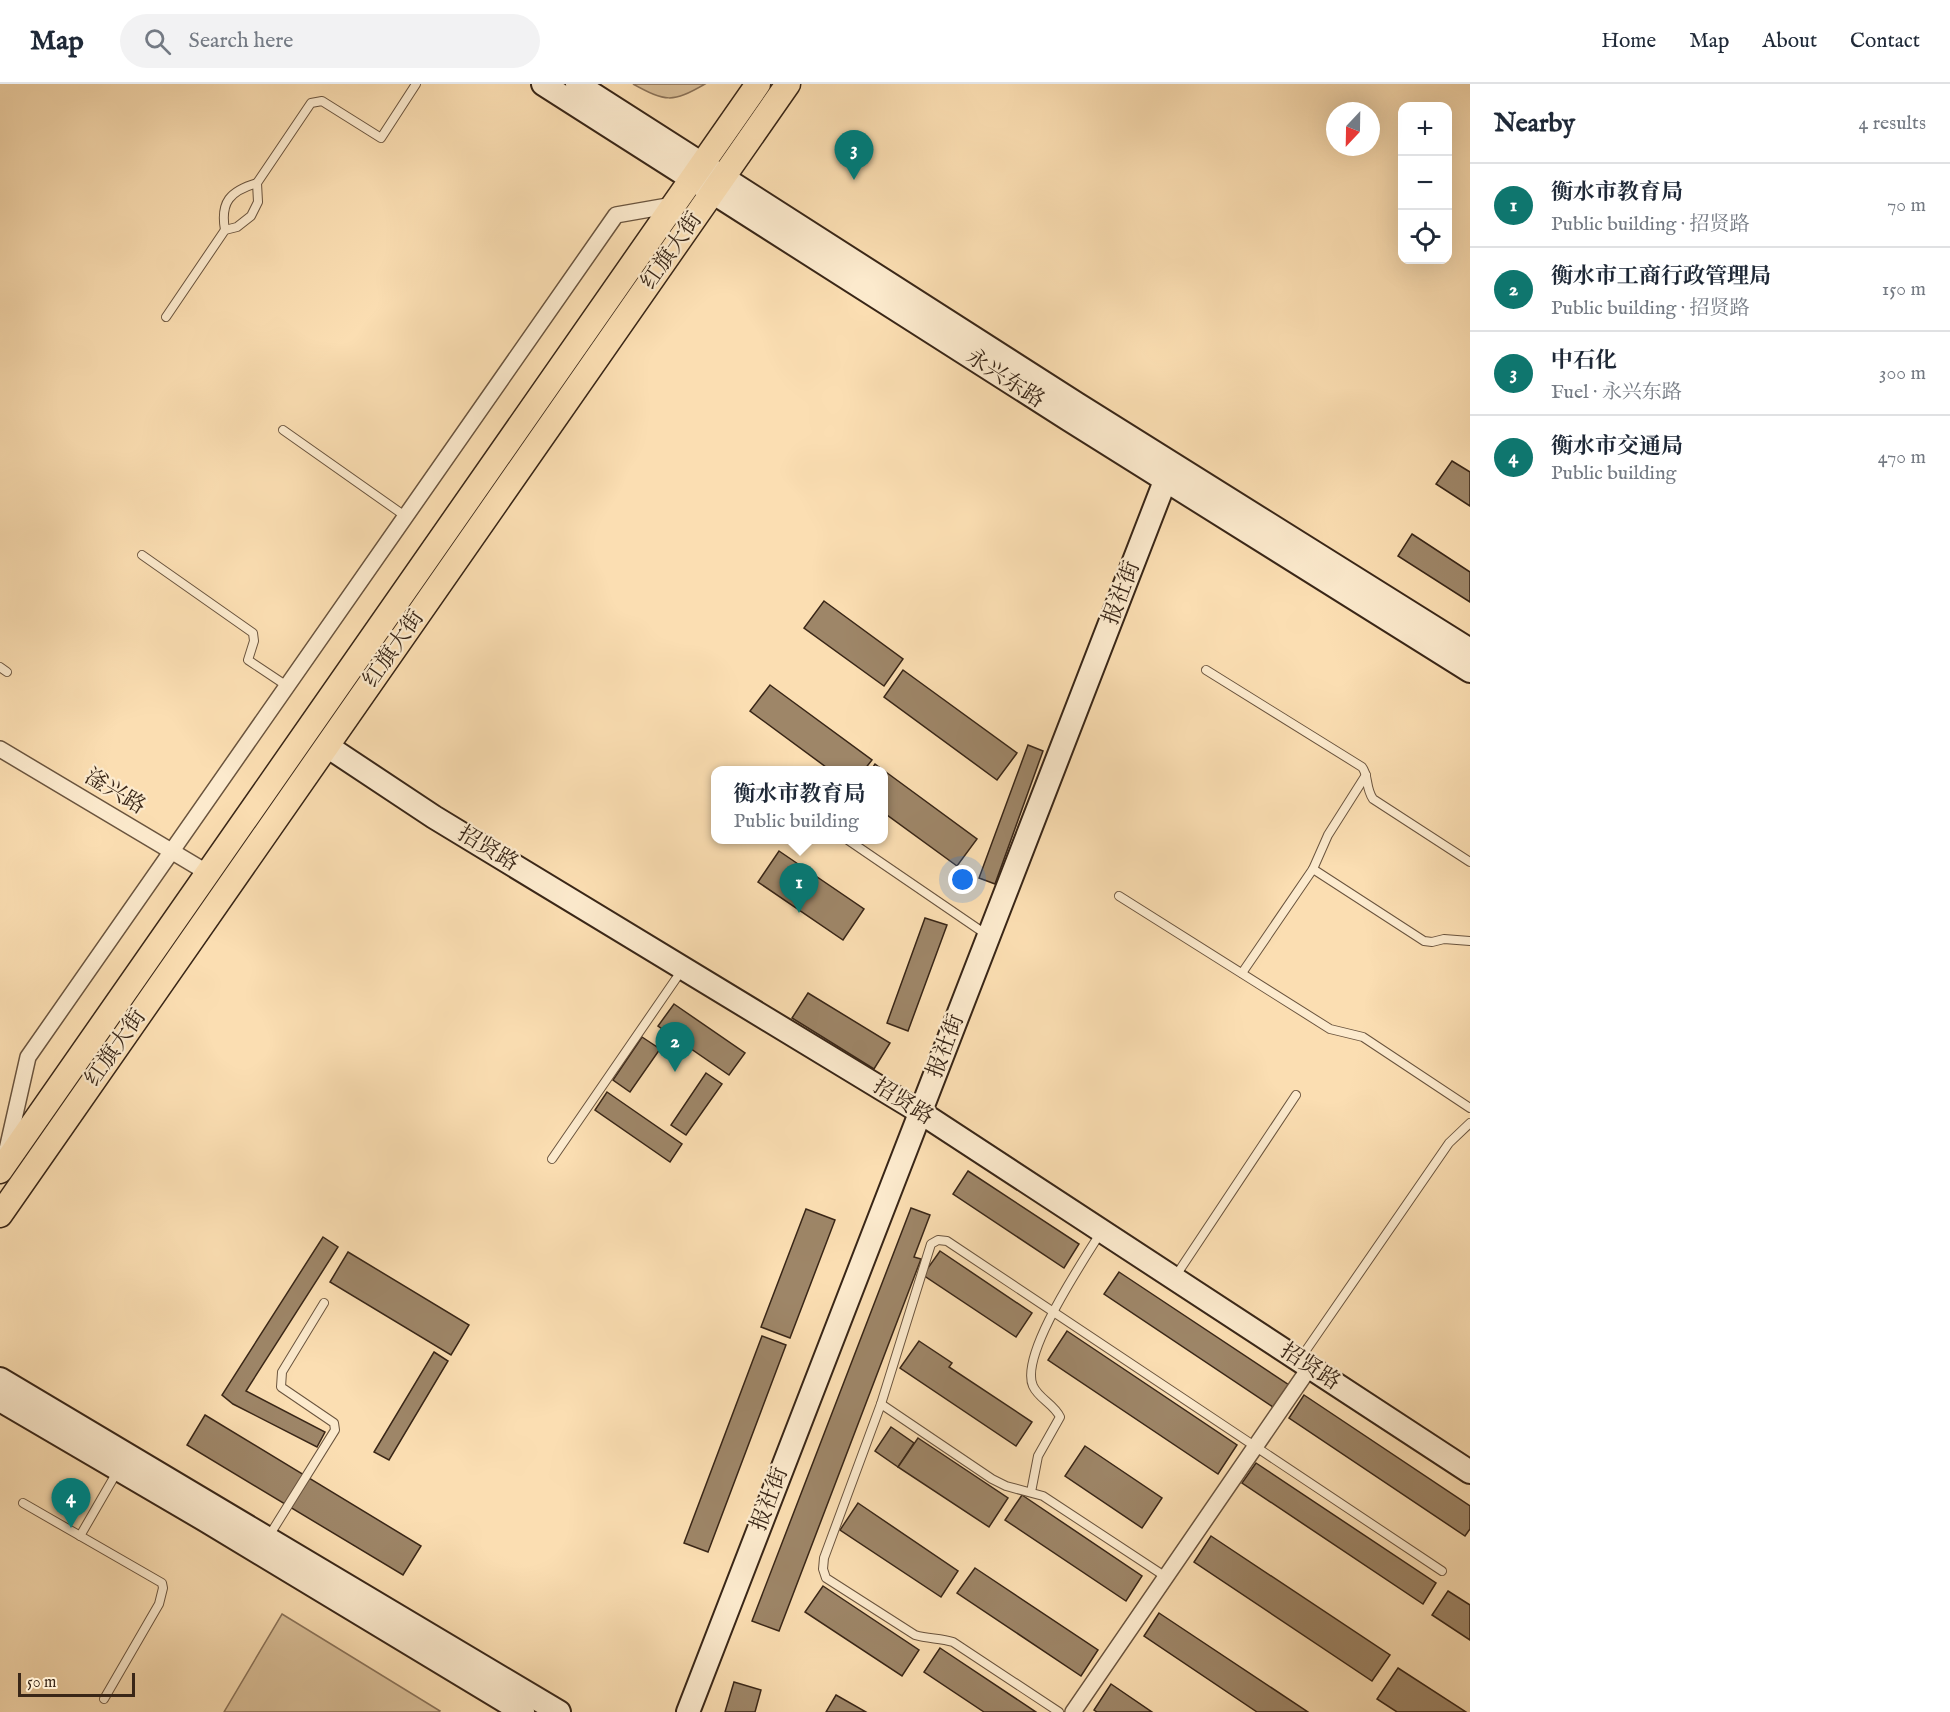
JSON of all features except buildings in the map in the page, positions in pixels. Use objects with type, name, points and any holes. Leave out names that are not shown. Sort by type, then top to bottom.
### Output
[{"type":"main road","name":"永兴东路","points":[[543,84],[697,171]]},
{"type":"main road","name":"永兴东路","points":[[577,84],[697,171],[1165,481],[1470,671]]},
{"type":"main road","name":"红旗大街","points":[[2,1168],[758,84]]},
{"type":"main road","name":"红旗大街","points":[[0,1215],[788,84]]},
{"type":"main road","name":"永兴东路","points":[[718,185],[1077,404],[1470,650]]},
{"type":"main road","name":"报社街","points":[[688,1712],[1165,481]]},
{"type":"main road","name":"招贤路","points":[[327,746],[434,817],[920,1112],[1470,1472]]},
{"type":"main road","points":[[0,1379],[559,1712]]},
{"type":"main road","points":[[0,1400],[523,1712]]},
{"type":"street","points":[[2,1168],[28,1058],[171,851],[616,215],[673,205]]},
{"type":"street","name":"滏兴路","points":[[0,749],[208,873]]},
{"type":"street","points":[[1073,1712],[1255,1448],[1305,1364]]},
{"type":"lane","points":[[166,317],[225,230],[223,209],[226,203],[237,191],[257,183],[311,103],[322,101],[381,138],[416,84]]},
{"type":"lane","points":[[225,230],[237,227],[251,216],[258,202],[257,183]]},
{"type":"lane","points":[[283,430],[405,516]]},
{"type":"lane","points":[[142,555],[254,633],[248,660],[287,686]]},
{"type":"lane","points":[[1206,670],[1362,767],[1366,775],[1366,789],[1373,799],[1470,862]]},
{"type":"lane","points":[[1242,973],[1313,869],[1328,835],[1366,775]]},
{"type":"lane","points":[[854,844],[988,936]]},
{"type":"lane","points":[[1313,869],[1424,941],[1444,939],[1470,941]]},
{"type":"lane","points":[[1119,896],[1330,1029],[1363,1037],[1470,1108]]},
{"type":"lane","points":[[552,1159],[684,968]]},
{"type":"lane","points":[[1174,1278],[1296,1095]]},
{"type":"lane","points":[[1305,1364],[1449,1143],[1470,1123]]},
{"type":"lane","points":[[1031,1492],[1038,1456],[1060,1417],[1056,1408],[1032,1386],[1031,1372],[1034,1354],[1065,1289],[1102,1231]]},
{"type":"lane","points":[[1059,1712],[953,1642],[915,1635],[826,1578],[823,1569],[824,1558],[881,1404],[931,1244],[938,1240],[947,1241],[1442,1571]]},
{"type":"lane","points":[[269,1538],[335,1430],[334,1423],[281,1387],[282,1372],[324,1303]]},
{"type":"lane","points":[[881,1404],[993,1479],[1006,1486],[1043,1496],[1166,1577]]},
{"type":"lane","points":[[80,1536],[119,1470]]},
{"type":"lane","points":[[23,1503],[162,1583],[159,1604],[104,1699]]},
{"type":"shaded area","points":[[633,84],[705,84],[684,95],[669,98]]},
{"type":"shaded area","points":[[282,1614],[440,1711],[224,1712]]},
{"type":"place","name":"中石化","points":[[854,180]]},
{"type":"place","name":"衡水市教育局","points":[[799,913]]},
{"type":"place","name":"衡水市工商行政管理局","points":[[675,1072]]},
{"type":"place","name":"衡水市交通局","points":[[71,1528]]}]
